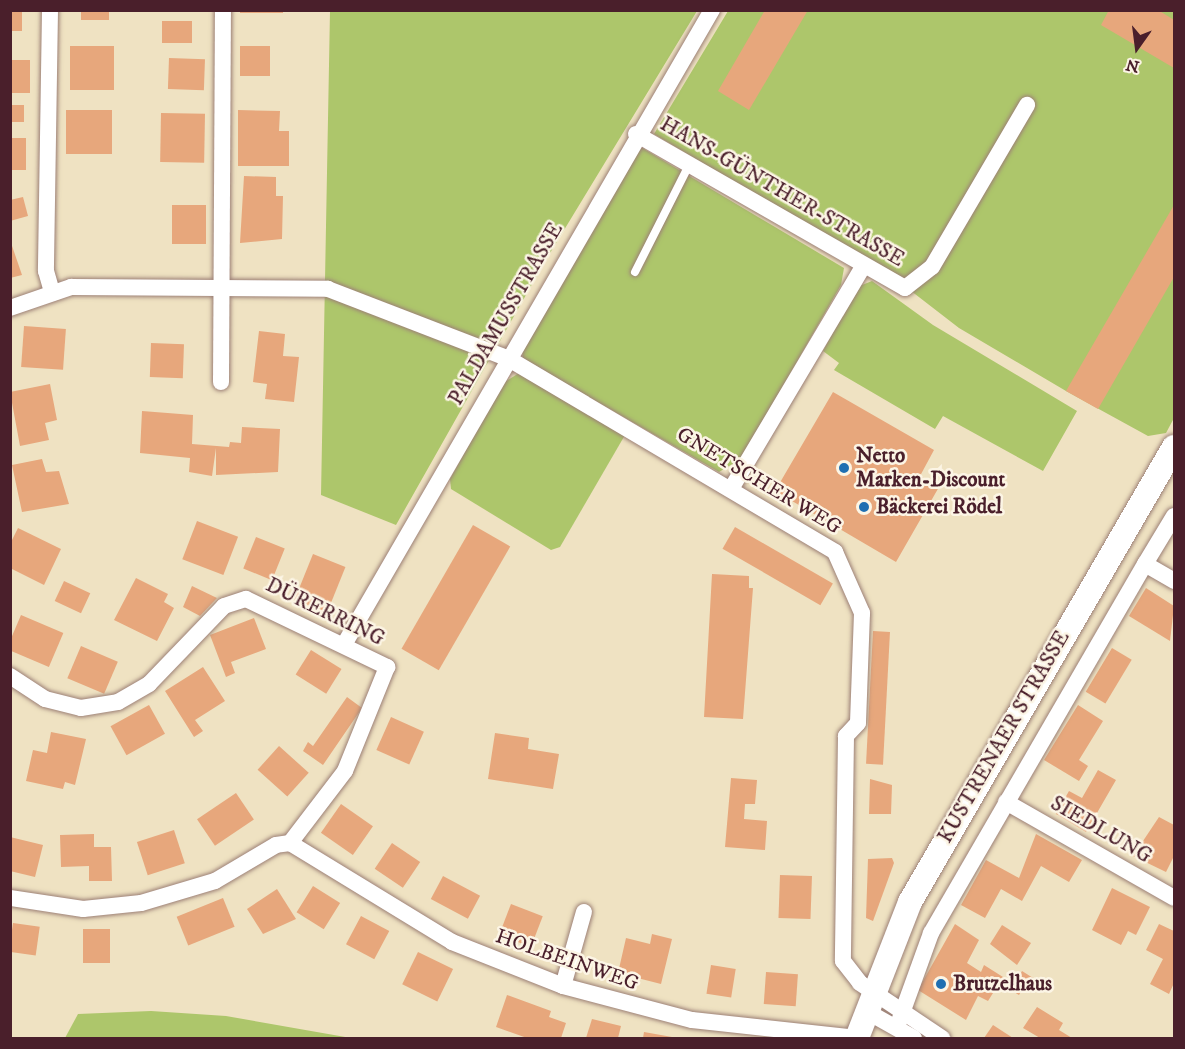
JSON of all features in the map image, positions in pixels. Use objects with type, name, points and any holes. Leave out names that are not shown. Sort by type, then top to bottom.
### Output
[{"type":"street","points":[[50,10],[46,271],[52,292]]},
{"type":"street","points":[[221,382],[223,10]]},
{"type":"street","name":"PALDAMUSSTRASSE","points":[[345,643],[636,134],[712,10]]},
{"type":"street","name":"HANS-GÜNTHER-STRASSE","points":[[636,134],[863,267],[905,288],[932,267],[1027,105]]},
{"type":"street","points":[[731,489],[863,267]]},
{"type":"street","name":"GNETSCHER WEG","points":[[10,308],[71,287],[328,289],[509,359],[836,552],[862,613],[858,723],[846,736],[843,961],[870,1002],[900,1019]]},
{"type":"street","name":"KUSTRENAER STRASSE","points":[[857,1038],[910,902],[1174,447]]},
{"type":"street","points":[[900,1019],[931,933],[1174,516]]},
{"type":"street","points":[[1145,564],[1174,581]]},
{"type":"street","name":"DÜRERRING","points":[[10,676],[45,699],[81,708],[118,702],[149,684],[236,600],[345,643],[387,667],[345,771],[290,843]]},
{"type":"street","name":"SIEDLUNG","points":[[1006,802],[1174,898]]},
{"type":"street","points":[[10,898],[83,909],[141,903],[215,881],[276,845],[290,843]]},
{"type":"street","name":"HOLBEINWEG","points":[[290,843],[452,942],[563,986],[692,1020],[857,1038]]},
{"type":"street","points":[[563,986],[584,912]]},
{"type":"street","points":[[900,1019],[914,1038]]},
{"type":"street","points":[[900,1019],[942,1038]]},
{"type":"lane","points":[[635,272],[689,165]]},
{"type":"green space","points":[[330,11],[697,11],[544,263],[396,525],[321,495]]},
{"type":"green space","points":[[728,11],[1174,11],[1174,418],[1166,433],[1148,436],[1066,391],[959,328],[893,277],[654,134]]},
{"type":"green space","points":[[639,146],[844,268],[841,285],[741,459],[719,472],[523,359],[522,349]]},
{"type":"green space","points":[[872,281],[933,325],[1077,411],[1043,471],[943,416],[935,429],[834,370],[839,363],[823,351],[857,287]]},
{"type":"green space","points":[[519,373],[625,435],[560,547],[551,550],[451,489],[450,479],[503,383]]},
{"type":"green space","points":[[151,1011],[226,1016],[351,1038],[65,1038],[78,1014]]},
{"type":"building","points":[[10,10],[22,10],[22,31],[10,31]]},
{"type":"building","points":[[81,10],[109,10],[109,20],[81,20]]},
{"type":"building","points":[[240,10],[283,10],[283,13],[240,13]]},
{"type":"building","points":[[765,10],[808,10],[749,110],[718,91]]},
{"type":"building","points":[[1109,10],[1158,10],[1174,20],[1174,68],[1101,25]]},
{"type":"building","points":[[162,21],[192,21],[192,43],[162,43]]},
{"type":"building","points":[[70,46],[114,46],[114,90],[70,90]]},
{"type":"building","points":[[240,46],[270,46],[270,76],[240,76]]},
{"type":"building","points":[[169,58],[205,59],[204,90],[168,89]]},
{"type":"building","points":[[10,60],[30,60],[30,93],[10,93]]},
{"type":"building","points":[[10,105],[24,105],[24,122],[10,122]]},
{"type":"building","points":[[66,110],[112,110],[112,154],[66,154]]},
{"type":"building","points":[[238,110],[280,111],[279,131],[289,131],[289,166],[238,166]]},
{"type":"building","points":[[161,113],[205,114],[204,163],[160,162]]},
{"type":"building","points":[[10,138],[26,138],[26,170],[10,170]]},
{"type":"building","points":[[244,176],[276,177],[276,196],[283,196],[282,239],[240,243]]},
{"type":"building","points":[[23,197],[28,216],[10,221],[10,200]]},
{"type":"building","points":[[172,205],[206,205],[206,244],[172,244]]},
{"type":"building","points":[[1174,205],[1174,277],[1098,409],[1066,391]]},
{"type":"building","points":[[10,240],[22,275],[10,278]]},
{"type":"building","points":[[24,326],[66,329],[63,370],[21,367]]},
{"type":"building","points":[[259,331],[285,334],[283,356],[299,357],[294,402],[265,399],[267,384],[253,382]]},
{"type":"building","points":[[151,343],[184,344],[183,378],[150,377]]},
{"type":"building","points":[[50,384],[57,420],[45,423],[49,440],[20,446],[10,392]]},
{"type":"building","points":[[833,392],[934,450],[920,476],[939,487],[896,562],[775,491]]},
{"type":"building","points":[[142,411],[193,415],[192,444],[229,447],[230,442],[241,443],[242,427],[280,429],[278,472],[216,475],[216,448],[212,476],[189,472],[190,458],[140,453]]},
{"type":"building","points":[[42,459],[46,472],[59,471],[69,504],[22,512],[12,465]]},
{"type":"building","points":[[197,521],[238,537],[223,575],[182,559]]},
{"type":"building","points":[[473,525],[510,546],[439,670],[402,649]]},
{"type":"building","points":[[735,527],[833,584],[820,605],[722,549]]},
{"type":"building","points":[[18,528],[61,549],[44,585],[10,568],[10,544]]},
{"type":"building","points":[[256,537],[285,549],[272,580],[243,569]]},
{"type":"building","points":[[313,554],[345,567],[327,613],[295,599]]},
{"type":"building","points":[[712,574],[749,576],[749,588],[753,588],[743,719],[704,717]]},
{"type":"building","points":[[136,578],[168,594],[164,602],[174,608],[157,641],[114,620]]},
{"type":"building","points":[[64,581],[90,593],[81,613],[55,601]]},
{"type":"building","points":[[192,586],[217,598],[200,616],[183,607]]},
{"type":"building","points":[[1146,588],[1174,606],[1170,641],[1129,616]]},
{"type":"building","points":[[21,615],[63,633],[49,667],[10,651],[10,641]]},
{"type":"building","points":[[254,618],[266,649],[231,662],[235,673],[226,677],[210,635]]},
{"type":"building","points":[[873,631],[890,632],[883,765],[866,764]]},
{"type":"building","points":[[81,646],[118,662],[104,694],[67,678]]},
{"type":"building","points":[[1112,648],[1132,660],[1105,704],[1086,692]]},
{"type":"building","points":[[311,650],[342,669],[326,694],[296,675]]},
{"type":"building","points":[[203,667],[225,701],[195,720],[203,731],[194,737],[165,691]]},
{"type":"building","points":[[347,697],[362,708],[323,765],[303,751],[308,742],[313,746]]},
{"type":"building","points":[[149,705],[165,734],[127,755],[111,726]]},
{"type":"building","points":[[1078,705],[1103,721],[1079,760],[1088,766],[1079,781],[1044,760]]},
{"type":"building","points":[[391,717],[424,732],[409,765],[376,750]]},
{"type":"building","points":[[51,732],[86,739],[75,785],[65,782],[63,789],[26,781],[33,750],[47,753]]},
{"type":"building","points":[[495,733],[529,738],[528,749],[559,754],[553,789],[488,779]]},
{"type":"building","points":[[279,746],[309,773],[287,797],[258,770]]},
{"type":"building","points":[[1098,770],[1116,780],[1086,832],[1056,814],[1069,791],[1082,798]]},
{"type":"building","points":[[731,778],[757,780],[755,804],[745,804],[744,819],[767,821],[765,850],[725,847]]},
{"type":"building","points":[[870,779],[892,785],[891,814],[869,814]]},
{"type":"building","points":[[236,793],[254,820],[215,846],[197,819]]},
{"type":"building","points":[[341,804],[373,826],[353,855],[321,833]]},
{"type":"building","points":[[1159,817],[1174,825],[1174,856],[1166,872],[1133,856]]},
{"type":"building","points":[[174,830],[185,863],[148,875],[137,842]]},
{"type":"building","points":[[94,834],[94,847],[111,847],[112,881],[89,881],[89,866],[61,867],[60,835]]},
{"type":"building","points":[[1036,834],[1082,860],[1069,882],[1041,866],[1022,901],[1001,889],[985,918],[961,905],[986,860],[1019,878]]},
{"type":"building","points":[[10,837],[43,845],[35,877],[10,871]]},
{"type":"building","points":[[392,843],[420,862],[403,888],[375,869]]},
{"type":"building","points":[[892,858],[894,863],[873,921],[866,918],[868,859]]},
{"type":"building","points":[[780,875],[812,876],[810,919],[778,918]]},
{"type":"building","points":[[443,876],[480,896],[468,919],[431,899]]},
{"type":"building","points":[[313,886],[340,903],[324,929],[297,912]]},
{"type":"building","points":[[1112,888],[1150,907],[1136,935],[1128,931],[1121,945],[1092,930]]},
{"type":"building","points":[[277,889],[296,919],[263,934],[247,909]]},
{"type":"building","points":[[223,898],[235,927],[188,945],[177,917]]},
{"type":"building","points":[[511,904],[543,916],[531,947],[499,935]]},
{"type":"building","points":[[361,916],[389,931],[374,959],[346,944]]},
{"type":"building","points":[[13,923],[40,927],[36,955],[10,952]]},
{"type":"building","points":[[955,924],[979,940],[967,963],[981,972],[984,965],[1003,977],[988,1001],[978,996],[966,1020],[918,990]]},
{"type":"building","points":[[1159,924],[1174,931],[1174,983],[1169,994],[1150,984],[1163,959],[1146,950]]},
{"type":"building","points":[[1002,925],[1031,943],[1017,965],[990,944]]},
{"type":"building","points":[[83,929],[110,929],[110,963],[83,963]]},
{"type":"building","points":[[652,934],[672,939],[661,984],[618,973],[626,938],[650,944]]},
{"type":"building","points":[[418,952],[453,969],[437,1001],[402,984]]},
{"type":"building","points":[[711,965],[736,969],[731,998],[706,994]]},
{"type":"building","points":[[1022,971],[1041,983],[1037,990],[1026,983],[1019,995],[1011,990]]},
{"type":"building","points":[[766,972],[798,974],[796,1006],[764,1004]]},
{"type":"building","points":[[507,995],[551,1011],[549,1017],[566,1023],[561,1038],[527,1038],[496,1027]]},
{"type":"building","points":[[1037,1007],[1063,1023],[1059,1030],[1072,1038],[1040,1038],[1023,1028]]},
{"type":"building","points":[[592,1019],[621,1026],[618,1038],[586,1038]]},
{"type":"building","points":[[993,1025],[1013,1038],[984,1038]]},
{"type":"building","points":[[644,1032],[672,1037],[672,1038],[643,1038]]},
{"type":"place","name":"Netto Marken-Discount","points":[[844,468]]},
{"type":"place","name":"Bäckerei Rödel","points":[[864,507]]},
{"type":"place","name":"Brutzelhaus","points":[[941,984]]}]
